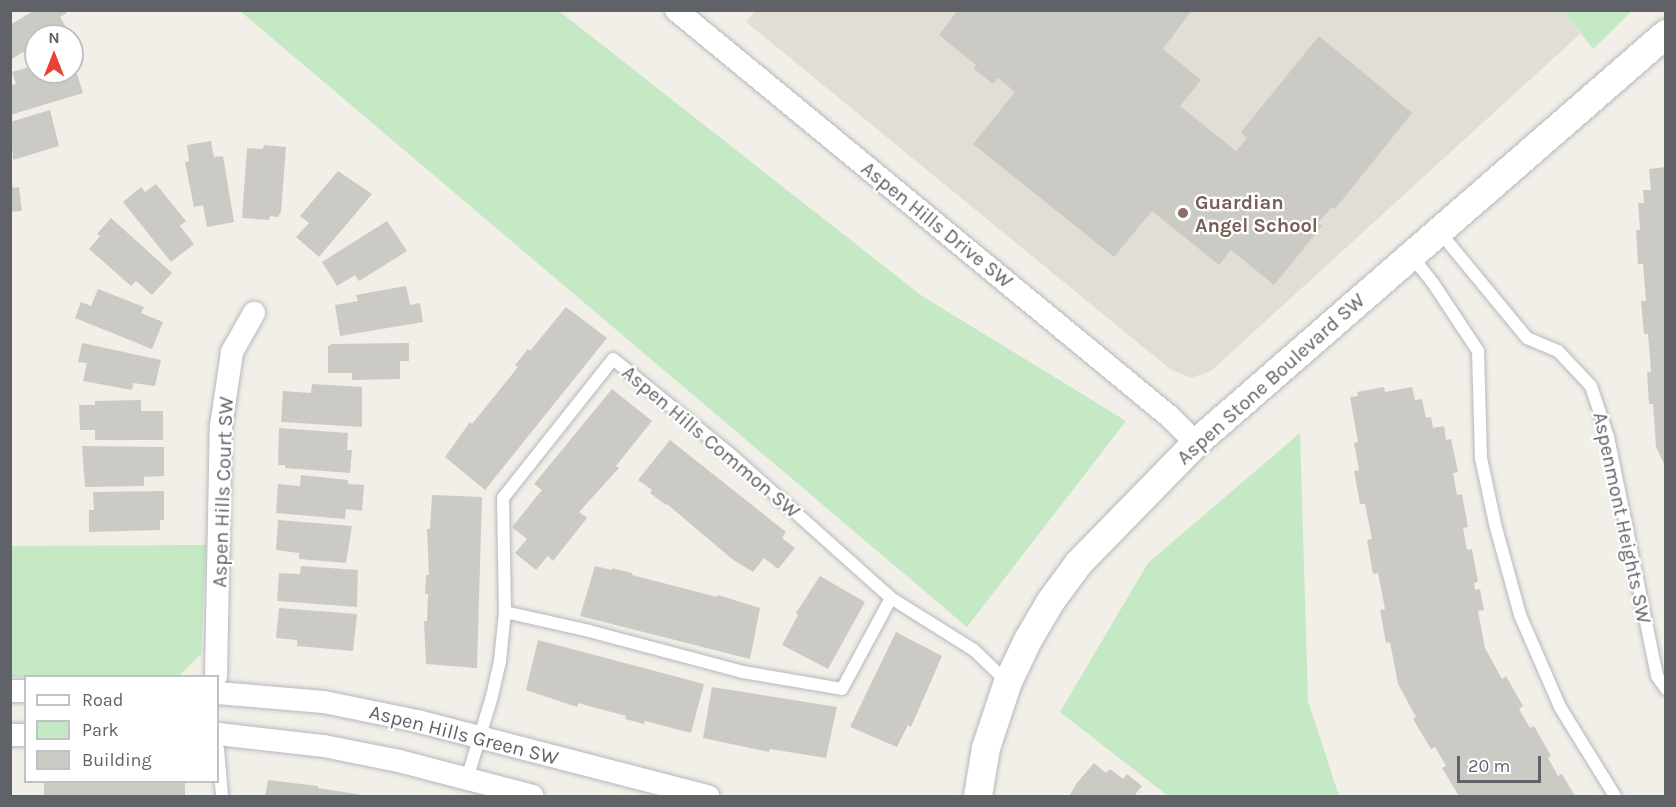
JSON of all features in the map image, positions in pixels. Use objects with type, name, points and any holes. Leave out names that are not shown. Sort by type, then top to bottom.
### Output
[{"type":"street","name":"Aspen Hills Drive SW","points":[[676,10],[1161,410],[1196,443]]},
{"type":"street","name":"Aspen Stone Boulevard SW","points":[[978,796],[986,748],[1008,682],[1039,621],[1079,563],[1196,443],[1665,34]]},
{"type":"street","name":"Aspen Hills Court SW","points":[[216,675],[221,426],[232,352],[254,313]]},
{"type":"street","name":"Aspen Hills Green SW","points":[[219,693],[324,702],[479,737],[708,796]]},
{"type":"street","name":"Aspen Hills Green SW","points":[[219,734],[324,746],[533,796]]},
{"type":"lane","name":"Aspenmont Heights SW","points":[[1438,230],[1527,338],[1558,351],[1591,386],[1608,437],[1657,676],[1665,689]]},
{"type":"lane","points":[[1411,255],[1433,283],[1478,351],[1482,458],[1495,524],[1520,615],[1560,707],[1615,796]]},
{"type":"lane","name":"Aspen Hills Common SW","points":[[467,779],[497,672],[505,612],[503,498],[613,359],[730,454],[891,598],[974,650],[1008,682]]},
{"type":"lane","points":[[505,612],[589,631],[743,672],[842,689],[891,598]]},
{"type":"lane","points":[[219,761],[222,796]]},
{"type":"shaded area","name":"Guardian Angel School","points":[[756,10],[1563,10],[1580,34],[1211,371],[1191,378],[1170,369],[746,22]]},
{"type":"green space","points":[[240,11],[559,11],[922,296],[1126,421],[967,627]]},
{"type":"green space","points":[[1563,11],[1632,11],[1593,49]]},
{"type":"green space","points":[[1300,433],[1308,701],[1339,796],[1168,796],[1060,712],[1148,563]]},
{"type":"green space","points":[[206,545],[201,654],[180,675],[24,675],[24,677],[11,677],[11,546]]},
{"type":"building","points":[[35,10],[65,10],[67,13],[60,17],[64,24],[24,24],[24,54],[10,60],[10,25]]},
{"type":"building","points":[[958,10],[1192,10],[1163,49],[1201,80],[1180,106],[1236,151],[1247,138],[1241,132],[1319,36],[1412,113],[1335,209],[1332,207],[1318,223],[1322,226],[1274,285],[1231,250],[1219,265],[1152,211],[1114,257],[973,144],[1015,92],[998,78],[993,84],[973,68],[976,65],[939,35]]},
{"type":"building","points":[[24,68],[24,84],[80,84],[83,93],[10,115],[10,85],[16,84],[12,72]]},
{"type":"building","points":[[50,110],[59,146],[13,160],[10,122]]},
{"type":"building","points":[[211,141],[214,157],[223,156],[234,222],[207,227],[203,205],[194,207],[185,162],[189,161],[187,145]]},
{"type":"building","points":[[264,145],[286,147],[281,212],[278,217],[270,216],[269,220],[242,218],[247,148],[263,149]]},
{"type":"building","points":[[1666,167],[1666,468],[1656,447],[1653,404],[1649,404],[1647,372],[1651,372],[1648,334],[1644,334],[1641,301],[1646,301],[1643,264],[1638,264],[1636,230],[1640,230],[1638,203],[1644,203],[1643,190],[1651,190],[1649,169]]},
{"type":"building","points":[[338,171],[372,194],[319,257],[296,237],[309,223],[300,216]]},
{"type":"building","points":[[10,177],[13,188],[19,187],[22,211],[10,212]]},
{"type":"building","points":[[156,184],[186,221],[180,226],[194,244],[171,262],[123,202],[141,187],[145,192]]},
{"type":"building","points":[[111,218],[172,273],[152,295],[136,281],[131,286],[89,249],[100,236],[97,234]]},
{"type":"building","points":[[387,221],[407,251],[359,281],[355,275],[337,286],[322,262]]},
{"type":"building","points":[[406,286],[410,305],[420,303],[423,322],[340,336],[335,305],[358,301],[356,295]]},
{"type":"building","points":[[98,289],[144,307],[141,313],[163,322],[152,349],[75,318],[81,302],[91,306]]},
{"type":"building","points":[[566,307],[607,338],[485,490],[445,457],[470,422],[472,424],[518,367],[515,365],[528,349],[530,351]]},
{"type":"building","points":[[82,343],[161,360],[155,386],[133,383],[132,390],[83,381],[87,363],[78,362]]},
{"type":"building","points":[[409,343],[409,361],[400,361],[400,379],[352,380],[352,373],[328,373],[328,346],[332,344]]},
{"type":"building","points":[[312,384],[362,387],[362,427],[281,422],[283,391],[311,393]]},
{"type":"building","points":[[1384,387],[1385,392],[1412,387],[1415,400],[1422,399],[1426,418],[1431,417],[1433,428],[1444,426],[1446,440],[1451,439],[1458,472],[1453,473],[1457,495],[1462,494],[1468,527],[1463,528],[1467,550],[1472,549],[1478,582],[1474,583],[1475,590],[1480,589],[1484,610],[1478,611],[1485,648],[1502,679],[1506,676],[1523,706],[1519,709],[1530,728],[1534,726],[1551,756],[1548,758],[1558,776],[1562,774],[1575,796],[1459,796],[1442,768],[1446,766],[1435,747],[1431,749],[1413,719],[1416,717],[1398,684],[1390,642],[1386,643],[1380,610],[1385,609],[1378,573],[1373,574],[1367,540],[1372,539],[1365,504],[1360,504],[1354,471],[1359,470],[1354,443],[1358,442],[1350,397],[1358,396],[1357,392]]},
{"type":"building","points":[[612,389],[652,421],[616,466],[619,468],[579,512],[587,518],[553,561],[548,556],[536,570],[515,553],[527,539],[512,527],[542,490],[534,484]]},
{"type":"building","points":[[141,400],[141,411],[163,411],[163,440],[95,440],[95,430],[80,430],[79,405],[95,405],[95,401]]},
{"type":"building","points":[[279,428],[348,433],[347,450],[352,450],[350,473],[285,468],[285,465],[278,465]]},
{"type":"building","points":[[670,440],[786,532],[782,538],[795,548],[778,569],[764,558],[753,572],[732,559],[667,504],[650,493],[652,490],[638,480]]},
{"type":"building","points":[[82,446],[164,447],[164,476],[144,477],[144,486],[85,487]]},
{"type":"building","points":[[301,475],[348,480],[348,484],[364,485],[362,511],[346,509],[345,519],[276,513],[278,484],[300,486]]},
{"type":"building","points":[[164,491],[164,520],[160,520],[160,530],[89,532],[89,510],[94,510],[93,492]]},
{"type":"building","points":[[432,495],[482,497],[477,668],[426,664],[424,621],[427,621],[426,575],[429,575],[427,529],[430,529]]},
{"type":"building","points":[[278,520],[352,526],[346,563],[299,559],[299,553],[276,550]]},
{"type":"building","points":[[301,566],[358,570],[357,607],[277,601],[279,573],[300,574]]},
{"type":"building","points":[[595,566],[632,573],[632,575],[717,597],[718,595],[760,608],[750,659],[580,616]]},
{"type":"building","points":[[820,576],[865,602],[828,669],[782,645],[798,615],[796,613]]},
{"type":"building","points":[[279,608],[357,614],[353,651],[297,646],[297,640],[276,638]]},
{"type":"building","points":[[896,632],[942,656],[911,727],[908,725],[897,747],[850,727]]},
{"type":"building","points":[[538,640],[704,684],[691,733],[645,721],[644,724],[625,719],[626,716],[578,703],[577,707],[526,690]]},
{"type":"building","points":[[712,687],[837,707],[826,758],[770,749],[769,752],[703,738]]},
{"type":"building","points":[[1094,763],[1106,773],[1110,769],[1123,779],[1127,774],[1142,786],[1134,796],[1070,795]]},
{"type":"building","points":[[268,780],[318,786],[318,788],[369,796],[265,796]]},
{"type":"building","points":[[44,783],[185,783],[185,796],[44,796]]},
{"type":"place","name":"Guardian Angel School","points":[[1183,213]]}]
